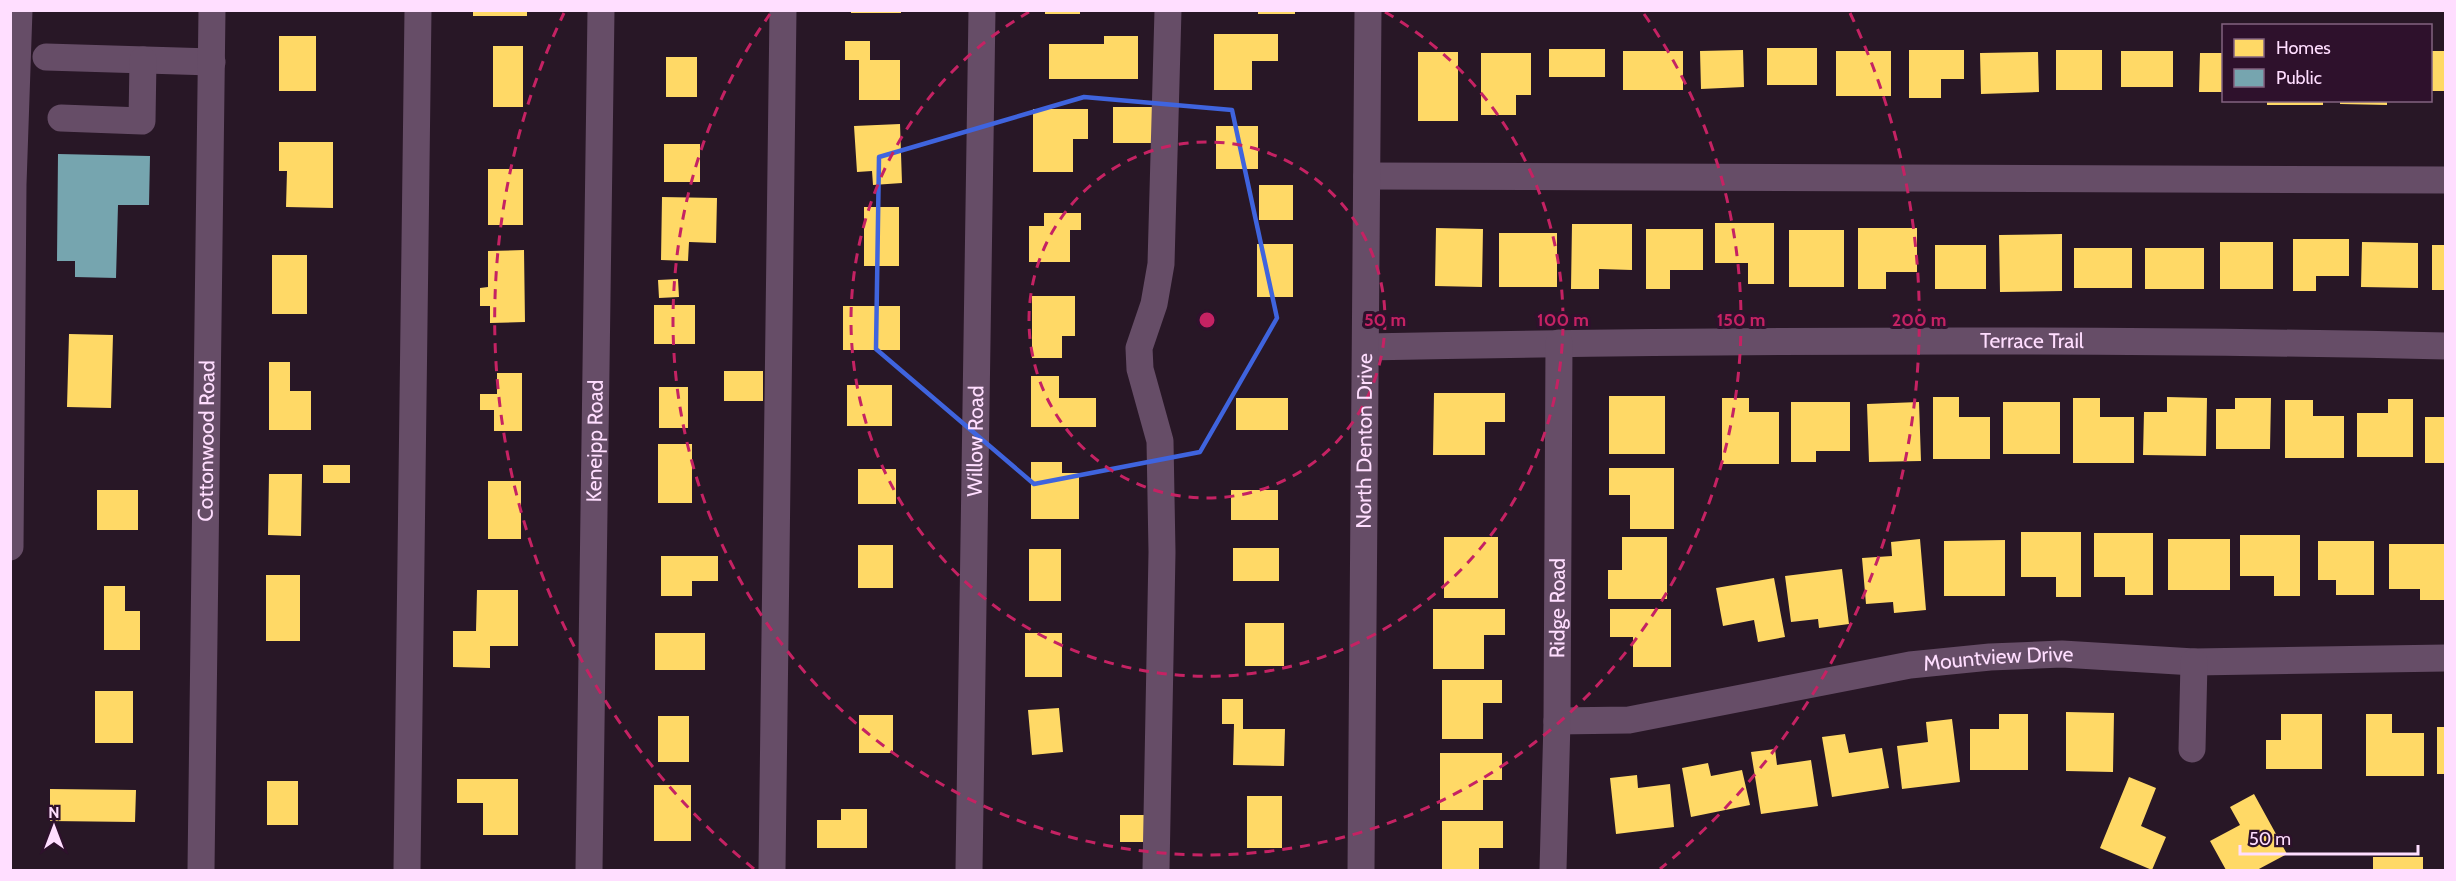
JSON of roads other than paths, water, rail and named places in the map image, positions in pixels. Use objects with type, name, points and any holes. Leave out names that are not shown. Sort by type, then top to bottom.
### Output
[{"type":"street","points":[[10,547],[13,184],[19,10]]},
{"type":"street","name":"Cottonwood Road","points":[[201,870],[212,10]]},
{"type":"street","points":[[407,870],[418,10]]},
{"type":"street","name":"Keneipp Road","points":[[589,870],[601,10]]},
{"type":"street","points":[[772,870],[783,10]]},
{"type":"street","name":"Willow Road","points":[[969,870],[982,10]]},
{"type":"street","points":[[1156,870],[1162,552],[1160,441],[1140,369],[1139,348],[1154,304],[1161,264],[1168,10]]},
{"type":"street","name":"North Denton Drive","points":[[1361,870],[1368,10]]},
{"type":"street","points":[[46,57],[212,62]]},
{"type":"street","points":[[61,118],[142,121],[143,60]]},
{"type":"street","points":[[1367,176],[2445,180]]},
{"type":"street","name":"Terrace Trail","points":[[1366,347],[1559,343],[2237,341],[2445,346]]},
{"type":"street","name":"Ridge Road","points":[[1553,870],[1557,722],[1559,343]]},
{"type":"street","name":"Mountview Drive","points":[[1557,722],[1629,720],[1910,665],[1978,658],[2062,654],[2194,662],[2445,658]]},
{"type":"street","points":[[2192,749],[2194,662]]}]
